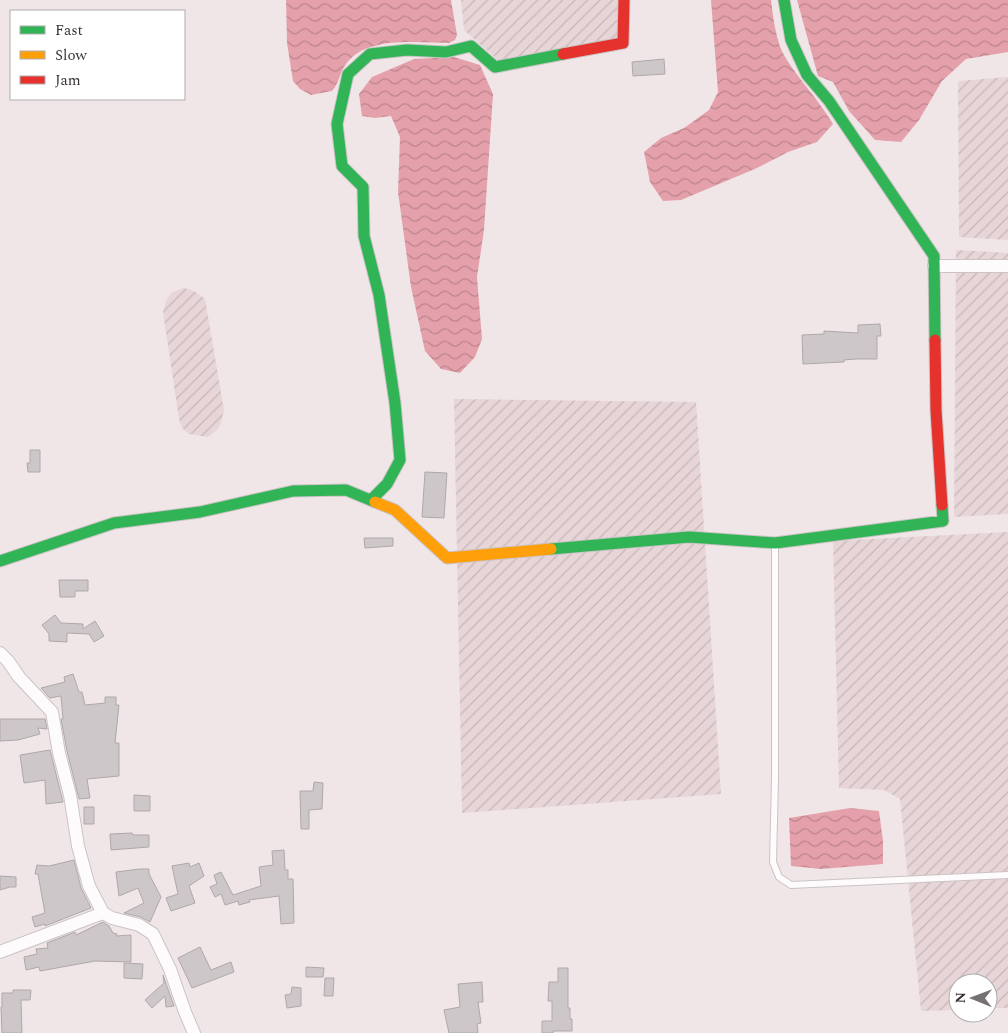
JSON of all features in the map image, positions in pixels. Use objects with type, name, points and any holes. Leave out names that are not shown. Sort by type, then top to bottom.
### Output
[{"type":"street","points":[[371,500],[387,484],[400,460],[395,402],[380,305],[364,236],[363,187],[342,166],[337,124],[348,74],[370,54],[398,51],[446,52],[472,46],[495,67],[623,43],[624,0]]},
{"type":"street","points":[[0,561],[114,523],[200,512],[293,491],[346,490],[395,510],[447,558],[690,537],[775,543],[942,521],[936,410],[934,256],[829,101],[807,75],[791,40],[784,0]]},
{"type":"street","points":[[934,266],[1008,266]]},
{"type":"street","points":[[0,653],[19,677],[52,712],[59,753],[70,795],[78,846],[90,886],[103,913],[112,918],[139,925],[153,934],[170,969],[194,1033]]},
{"type":"street","points":[[0,952],[103,913]]},
{"type":"lane","points":[[775,543],[773,862],[779,877],[792,885],[1008,875]]},
{"type":"shaded area","points":[[461,0],[618,0],[617,38],[499,61],[464,30]]},
{"type":"shaded area","points":[[1008,77],[1008,240],[959,237],[958,81]]},
{"type":"shaded area","points":[[956,250],[1008,253],[1008,514],[954,517]]},
{"type":"shaded area","points":[[184,288],[194,291],[205,299],[224,410],[217,430],[208,437],[189,434],[182,428],[179,419],[163,312],[166,301],[172,292]]},
{"type":"shaded area","points":[[454,399],[696,402],[721,794],[462,813]]},
{"type":"shaded area","points":[[1008,532],[1008,1008],[998,1008],[998,973],[948,973],[948,1010],[921,1011],[900,799],[884,790],[839,788],[833,541]]},
{"type":"water","points":[[286,0],[451,0],[457,35],[455,40],[449,43],[408,42],[367,48],[355,55],[346,64],[332,91],[311,95],[300,89],[293,81],[287,43]]},
{"type":"water","points":[[711,0],[771,0],[775,29],[785,57],[833,124],[817,142],[788,152],[757,168],[681,200],[663,201],[650,182],[644,152],[661,138],[684,128],[709,110],[718,92]]},
{"type":"water","points":[[797,0],[1008,0],[1008,52],[966,59],[942,81],[919,120],[901,142],[875,140],[849,111],[833,82],[818,76]]},
{"type":"water","points":[[454,57],[480,65],[493,94],[484,230],[477,277],[482,339],[475,357],[460,373],[441,369],[425,351],[411,287],[398,192],[400,137],[391,116],[375,118],[362,116],[359,94],[372,77],[414,59]]},
{"type":"water","points":[[850,808],[879,811],[883,841],[883,864],[821,869],[791,866],[789,818]]},
{"type":"building","points":[[664,59],[665,74],[633,76],[632,62]]},
{"type":"building","points":[[880,324],[881,336],[877,336],[877,359],[803,364],[802,335],[824,334],[824,331],[858,333],[858,325]]},
{"type":"building","points":[[30,450],[40,450],[40,472],[28,472],[27,463],[30,463]]},
{"type":"building","points":[[425,472],[447,473],[444,518],[422,517]]},
{"type":"building","points":[[364,538],[393,538],[393,546],[365,548]]},
{"type":"building","points":[[59,580],[88,580],[88,591],[75,591],[75,597],[60,597]]},
{"type":"building","points":[[55,615],[61,623],[83,624],[83,629],[95,621],[104,636],[94,642],[89,634],[67,633],[67,642],[49,641],[49,634],[42,625]]},
{"type":"building","points":[[73,674],[79,692],[82,692],[85,705],[105,703],[105,697],[116,697],[116,705],[119,705],[115,743],[119,743],[119,776],[87,779],[90,798],[79,799],[61,719],[63,719],[61,696],[50,698],[41,688],[65,682],[64,677]]},
{"type":"building","points":[[0,719],[45,719],[47,729],[38,728],[40,734],[18,740],[0,741]]},
{"type":"building","points":[[50,750],[63,802],[46,804],[45,780],[24,783],[20,755]]},
{"type":"building","points":[[314,782],[323,783],[322,809],[309,810],[309,829],[301,829],[300,791],[313,791]]},
{"type":"building","points":[[134,795],[150,796],[150,811],[134,811]]},
{"type":"building","points":[[84,807],[94,807],[94,824],[84,824]]},
{"type":"building","points":[[132,833],[133,835],[149,835],[149,847],[111,850],[110,834]]},
{"type":"building","points":[[284,850],[285,870],[288,870],[288,879],[293,879],[294,923],[281,924],[279,896],[249,900],[250,902],[239,905],[238,901],[225,905],[221,894],[215,897],[210,887],[217,884],[214,875],[221,872],[233,895],[261,886],[259,867],[273,865],[272,851]]},
{"type":"building","points":[[74,860],[81,888],[91,908],[45,926],[45,924],[35,927],[32,917],[45,913],[38,874],[35,874],[37,865],[49,866]]},
{"type":"building","points":[[189,863],[190,867],[199,863],[204,876],[189,886],[195,903],[171,911],[166,898],[178,894],[172,866]]},
{"type":"building","points":[[149,869],[149,874],[161,897],[150,922],[141,917],[124,913],[144,903],[138,888],[119,896],[116,872]]},
{"type":"building","points":[[0,876],[16,877],[16,887],[0,890]]},
{"type":"building","points":[[103,922],[109,926],[113,933],[117,934],[116,936],[131,935],[131,962],[95,961],[40,971],[39,967],[26,970],[24,957],[37,954],[36,949],[48,948],[47,943],[75,932],[76,935]]},
{"type":"building","points":[[200,947],[211,970],[231,962],[234,972],[192,988],[178,958]]},
{"type":"building","points":[[124,963],[143,964],[142,979],[124,978]]},
{"type":"building","points":[[306,967],[324,968],[323,977],[306,977]]},
{"type":"building","points":[[558,968],[568,968],[568,1008],[570,1008],[570,1019],[572,1019],[572,1031],[542,1033],[542,1021],[552,1021],[552,1001],[548,1001],[549,982],[558,982]]},
{"type":"building","points":[[163,975],[174,1006],[166,1007],[165,996],[152,1008],[145,1000],[164,983]]},
{"type":"building","points":[[325,978],[334,978],[333,996],[324,996]]},
{"type":"building","points":[[482,982],[483,1002],[478,1002],[481,1023],[477,1024],[478,1033],[449,1033],[444,1010],[460,1007],[458,984]]},
{"type":"building","points":[[292,987],[301,988],[301,1006],[287,1008],[285,995],[291,994]]},
{"type":"building","points":[[13,990],[31,990],[30,1000],[21,1000],[22,1033],[2,1033],[2,993],[13,993]]},
{"type":"traffic: fast","points":[[784,0],[791,40],[807,75],[829,101],[934,256],[935,340]]},
{"type":"traffic: fast","points":[[371,500],[387,484],[400,460],[395,403],[379,295],[364,236],[363,187],[342,166],[337,124],[348,74],[370,54],[407,50],[446,52],[471,46],[495,67],[563,54]]},
{"type":"traffic: fast","points":[[0,561],[114,523],[200,512],[293,491],[346,490],[375,502]]},
{"type":"traffic: fast","points":[[551,549],[689,537],[775,543],[943,521],[942,505]]},
{"type":"traffic: slow","points":[[375,502],[395,510],[447,558],[551,549]]},
{"type":"traffic: jam","points":[[563,54],[623,43],[624,0]]},
{"type":"traffic: jam","points":[[935,340],[936,410],[942,505]]}]
